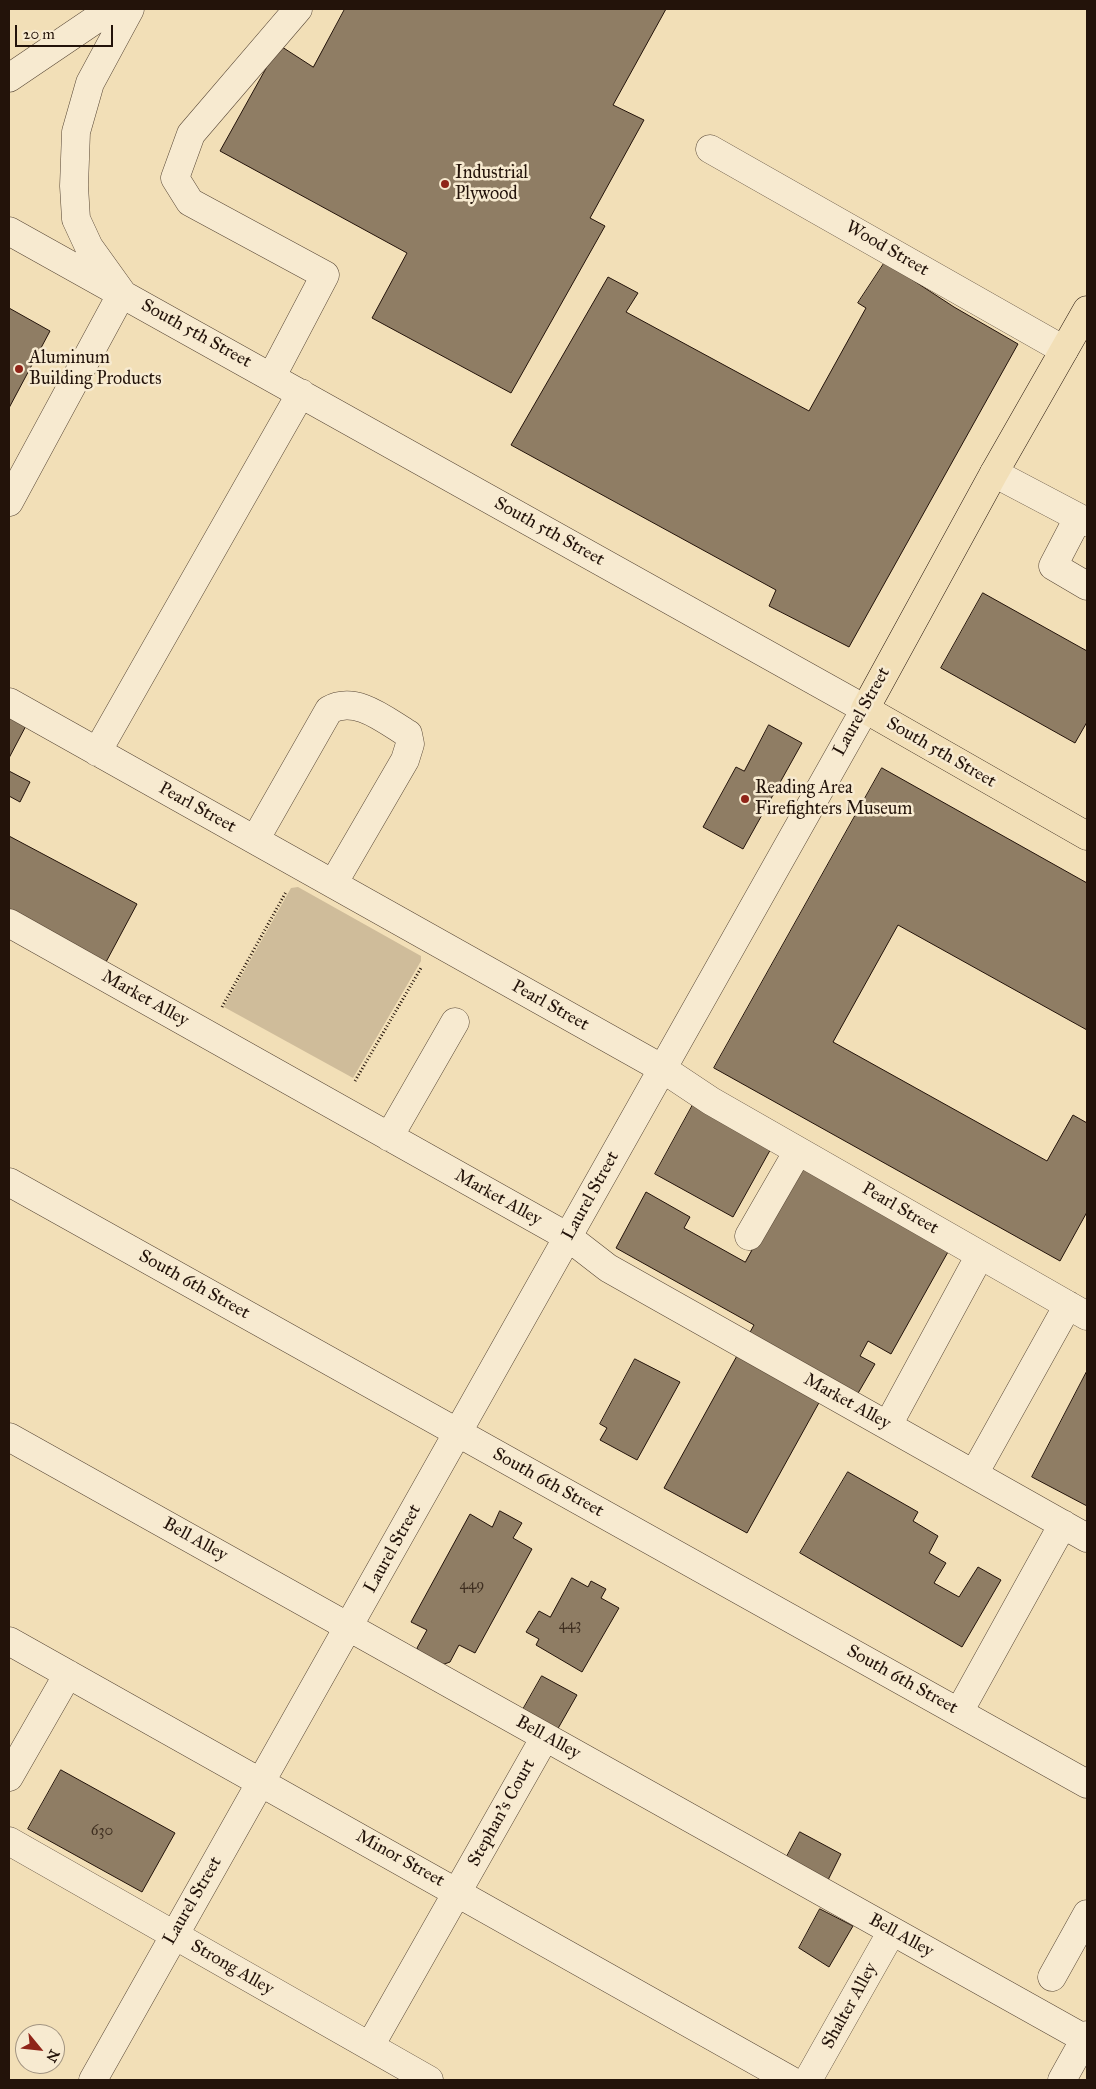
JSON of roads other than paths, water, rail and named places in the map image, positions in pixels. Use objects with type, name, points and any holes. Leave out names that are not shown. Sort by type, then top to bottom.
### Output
[{"type":"main road","name":"Laurel Street","points":[[865,709],[994,473],[1087,310]]},
{"type":"main road","name":"South 5th Street","points":[[865,709],[1087,836]]},
{"type":"street","points":[[9,78],[111,9]]},
{"type":"street","points":[[9,502],[122,293],[89,247],[76,219],[74,186],[76,132],[90,83],[130,9]]},
{"type":"street","points":[[272,376],[325,275],[190,202],[175,178],[191,134],[298,9]]},
{"type":"street","name":"Wood Street","points":[[710,149],[1064,350]]},
{"type":"street","name":"South 5th Street","points":[[9,231],[272,376],[865,709]]},
{"type":"street","points":[[98,752],[301,393]]},
{"type":"street","points":[[994,473],[1083,520],[1053,566],[1087,586]]},
{"type":"street","name":"Pearl Street","points":[[9,702],[663,1069],[711,1101],[980,1255],[1080,1306]]},
{"type":"street","points":[[255,840],[329,710],[337,706],[358,705],[408,734],[410,744],[405,760],[333,884]]},
{"type":"street","name":"Laurel Street","points":[[93,2080],[865,709]]},
{"type":"street","name":"Market Alley","points":[[9,923],[568,1238],[608,1268],[1087,1538]]},
{"type":"street","points":[[389,1136],[455,1022]]},
{"type":"street","points":[[749,1236],[798,1151]]},
{"type":"street","name":"South 6th Street","points":[[9,1182],[1087,1784]]},
{"type":"street","points":[[888,1425],[980,1255]]},
{"type":"street","points":[[974,1474],[1080,1306]]},
{"type":"street","name":"Bell Alley","points":[[9,1437],[1086,2038]]},
{"type":"street","points":[[959,1712],[1063,1524]]},
{"type":"street","name":"Minor Street","points":[[9,1640],[790,2080]]},
{"type":"street","points":[[9,1777],[68,1674]]},
{"type":"street","name":"Stephan's Court","points":[[370,2046],[545,1737]]},
{"type":"street","name":"Strong Alley","points":[[9,1841],[429,2080]]},
{"type":"street","points":[[1052,1977],[1084,1928]]},
{"type":"street","name":"Shalter Alley","points":[[808,2080],[892,1931]]},
{"type":"street","points":[[1062,2080],[1086,2038]]},
{"type":"place","name":"Industrial Plywood","points":[[445,184]]},
{"type":"place","name":"Aluminum Building Products","points":[[19,369]]},
{"type":"place","name":"Reading Area Firefighters Museum","points":[[745,799]]}]
